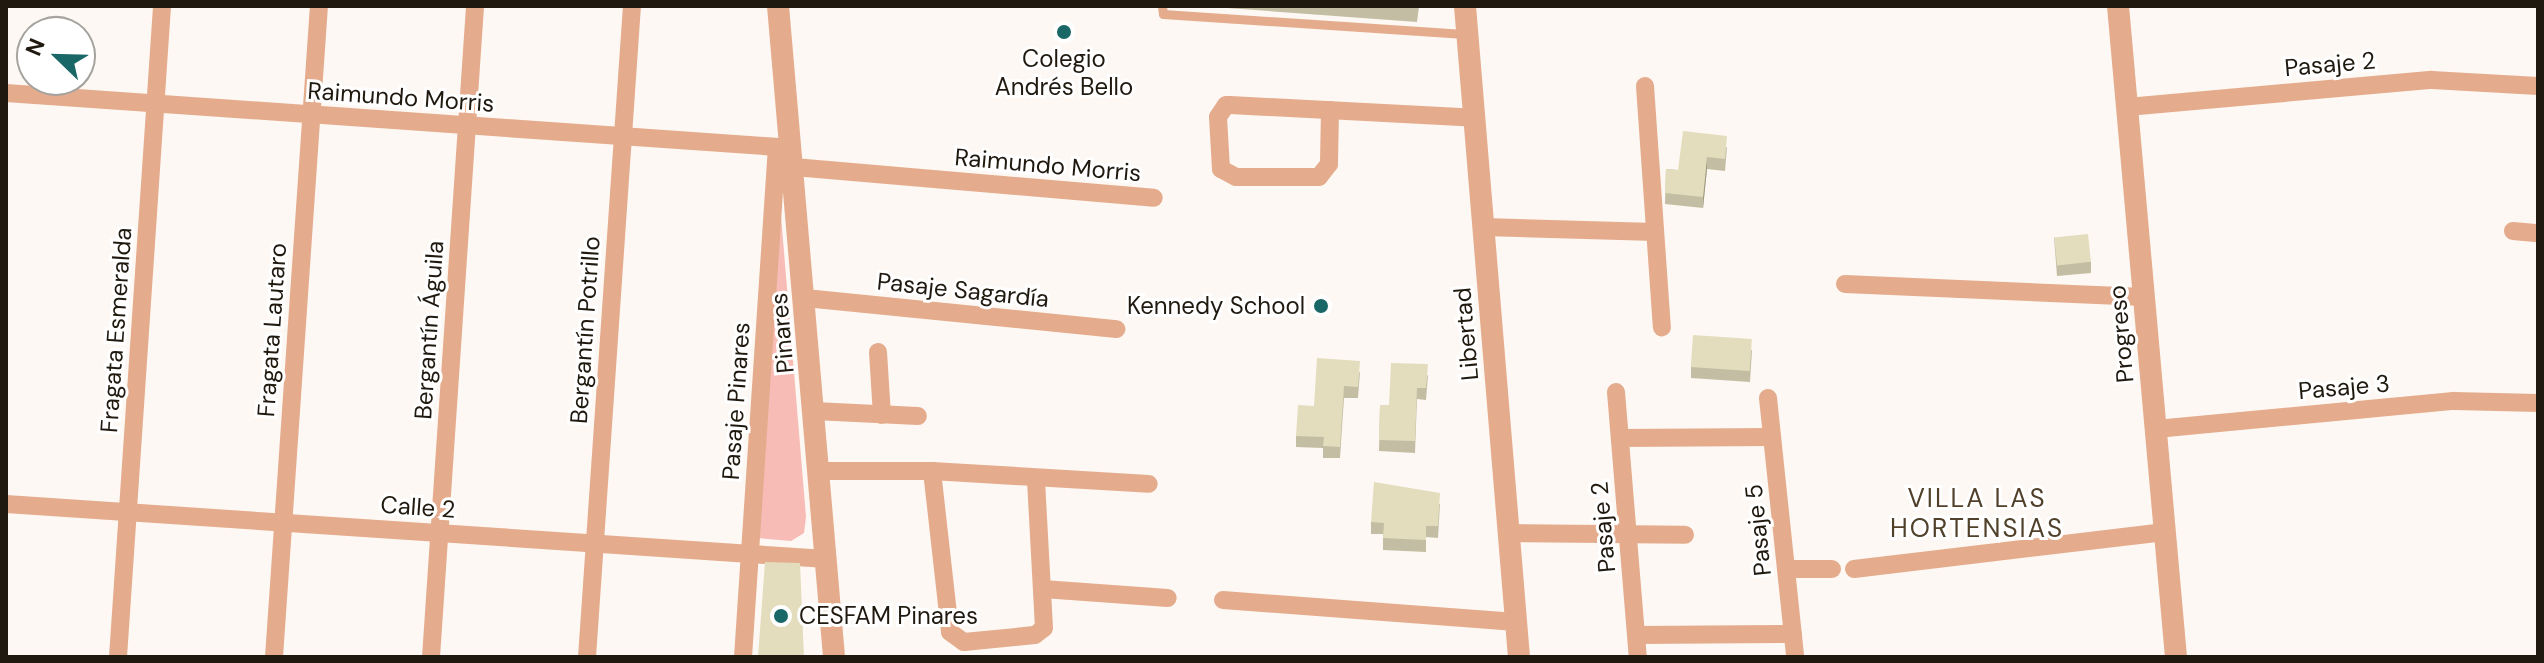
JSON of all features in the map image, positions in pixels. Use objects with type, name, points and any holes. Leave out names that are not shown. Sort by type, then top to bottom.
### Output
[{"type":"street","name":"Fragata Esmeralda","points":[[118,657],[162,6]]},
{"type":"street","name":"Fragata Lautaro","points":[[274,657],[319,6]]},
{"type":"street","name":"Bergantín Águila","points":[[431,657],[475,6]]},
{"type":"street","name":"Bergantín Potrillo","points":[[587,657],[632,6]]},
{"type":"street","name":"Pinares","points":[[778,6],[788,154],[805,298],[834,657]]},
{"type":"street","name":"Libertad","points":[[1465,6],[1519,657]]},
{"type":"street","name":"Progreso","points":[[2118,6],[2176,657]]},
{"type":"street","name":"Pasaje 2","points":[[2127,107],[2432,80],[2538,86]]},
{"type":"street","points":[[1645,86],[1662,327]]},
{"type":"street","name":"Raimundo Morris","points":[[6,93],[623,136],[1154,198]]},
{"type":"street","points":[[1330,110],[1329,164],[1319,177],[1236,177],[1221,169],[1218,117],[1226,105],[1330,110],[1475,118]]},
{"type":"street","name":"Pasaje Pinares","points":[[743,657],[749,554],[788,154]]},
{"type":"street","points":[[1484,227],[1655,232]]},
{"type":"street","points":[[2513,231],[2538,233]]},
{"type":"street","points":[[1845,284],[2144,297]]},
{"type":"street","name":"Pasaje Sagardía","points":[[805,298],[1116,329]]},
{"type":"street","points":[[878,352],[882,415]]},
{"type":"street","name":"Pasaje 2","points":[[1616,392],[1638,657]]},
{"type":"street","name":"Pasaje 5","points":[[1768,398],[1795,657]]},
{"type":"street","name":"Pasaje 3","points":[[2156,429],[2454,401],[2538,403]]},
{"type":"street","points":[[814,411],[918,416]]},
{"type":"street","points":[[1620,438],[1772,437]]},
{"type":"street","points":[[819,471],[932,471],[1149,484]]},
{"type":"street","points":[[932,471],[950,632],[955,639],[1039,634],[1045,624],[1036,479]]},
{"type":"street","name":"Calle 2","points":[[6,504],[826,559]]},
{"type":"street","points":[[1854,569],[2165,532]]},
{"type":"street","points":[[1508,533],[1685,535]]},
{"type":"street","points":[[1786,569],[1832,569]]},
{"type":"street","points":[[1043,589],[1168,598]]},
{"type":"street","points":[[1223,600],[1516,622]]},
{"type":"street","points":[[1637,635],[1793,634]]},
{"type":"lane","points":[[1162,6],[1163,14],[1468,34]]},
{"type":"shaded area","points":[[780,204],[806,517],[804,533],[791,541],[757,538]]},
{"type":"building","points":[[1683,131],[1727,136],[1725,159],[1707,157],[1703,197],[1665,193],[1666,169],[1678,170]]},
{"type":"building","points":[[2088,234],[2091,262],[2057,265],[2054,238]]},
{"type":"building","points":[[1693,335],[1752,339],[1750,371],[1691,367]]},
{"type":"building","points":[[1317,358],[1360,361],[1358,387],[1344,386],[1340,447],[1323,446],[1324,437],[1296,436],[1298,405],[1314,406]]},
{"type":"building","points":[[1391,363],[1428,364],[1426,388],[1417,388],[1415,441],[1379,440],[1380,405],[1389,405]]},
{"type":"building","points":[[1374,482],[1440,493],[1438,526],[1426,526],[1426,540],[1383,538],[1384,523],[1371,522]]},
{"type":"building","name":"CESFAM Pinares","points":[[765,562],[800,563],[804,657],[758,657]]},
{"type":"place","name":"Colegio Andrés Bello","points":[[1064,32]]},
{"type":"place","name":"Kennedy School","points":[[1321,306]]},
{"type":"place","name":"CESFAM Pinares","points":[[781,616]]},
{"type":"district","name":"VILLA LAS HORTENSIAS","points":[[1977,514]]}]
